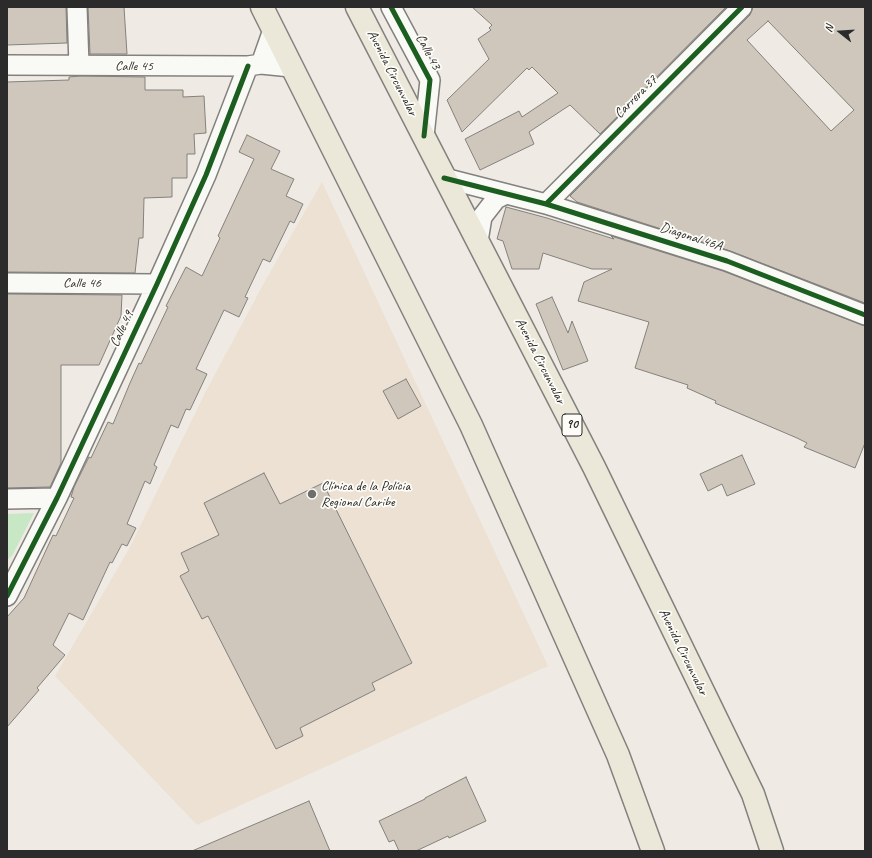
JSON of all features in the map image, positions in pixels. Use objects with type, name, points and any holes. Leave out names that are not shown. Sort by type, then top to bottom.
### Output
[{"type":"highway","points":[[262,7],[471,425],[618,755],[653,851]]},
{"type":"highway","name":"Avenida Circunvalar","points":[[357,7],[594,467],[753,794],[772,851]]},
{"type":"street","points":[[77,7],[79,65]]},
{"type":"street","name":"Carrera 37","points":[[546,204],[742,7]]},
{"type":"street","name":"Calle 43","points":[[395,9],[430,80],[424,136]]},
{"type":"street","points":[[254,65],[273,30]]},
{"type":"street","name":"Calle 45","points":[[7,65],[254,65],[291,67]]},
{"type":"street","name":"Calle 49","points":[[7,596],[58,498],[157,284],[254,65]]},
{"type":"street","name":"Diagonal 46A","points":[[444,178],[546,204],[749,269],[865,316]]},
{"type":"street","points":[[478,241],[482,217],[488,207],[506,194]]},
{"type":"street","name":"Calle 46","points":[[7,282],[157,284]]},
{"type":"street","points":[[7,499],[58,498]]},
{"type":"shaded area","name":"Clínica de la Polícia Regional Caribe","points":[[322,182],[548,666],[197,825],[55,676],[129,549],[206,391],[265,281]]},
{"type":"green space","points":[[34,513],[12,556],[7,560],[7,514]]},
{"type":"building","points":[[7,7],[66,7],[67,43],[7,45]]},
{"type":"building","points":[[88,7],[124,7],[127,54],[90,54]]},
{"type":"building","points":[[472,7],[726,7],[600,134],[570,105],[529,132],[534,144],[480,170],[465,139],[519,111],[522,117],[558,93],[532,67],[529,70],[527,68],[462,132],[447,100],[489,59],[478,39],[491,30],[489,28],[492,25]]},
{"type":"building","points":[[753,7],[865,7],[865,303],[730,251],[577,202],[570,196],[750,15]],"holes":[[[768,21],[854,110],[831,131],[747,40]]]},
{"type":"building","points":[[69,77],[145,77],[145,90],[183,90],[183,97],[204,96],[206,133],[194,134],[195,154],[187,154],[187,178],[172,178],[172,197],[144,198],[143,238],[139,238],[135,273],[7,272],[7,82],[69,80]]},
{"type":"building","points":[[247,135],[280,151],[271,169],[294,179],[286,196],[303,204],[294,223],[290,221],[270,262],[263,259],[245,297],[248,298],[239,317],[224,310],[196,369],[207,374],[190,410],[186,409],[178,428],[171,425],[154,465],[157,467],[150,484],[145,481],[127,524],[136,528],[127,546],[122,544],[112,563],[110,562],[83,620],[69,613],[53,645],[65,655],[37,688],[39,690],[7,727],[7,617],[24,598],[53,535],[56,536],[74,498],[71,497],[74,487],[89,457],[91,458],[108,422],[113,424],[139,363],[141,364],[168,307],[166,306],[186,267],[202,276],[220,238],[218,236],[254,159],[239,152]]},
{"type":"building","points":[[506,207],[614,239],[611,236],[723,271],[865,326],[865,443],[855,468],[804,447],[807,443],[797,438],[715,403],[716,401],[687,388],[688,385],[635,368],[649,322],[578,301],[584,282],[612,269],[592,269],[543,253],[539,269],[512,269],[503,241],[497,239]]},
{"type":"building","points":[[7,294],[122,295],[121,316],[99,365],[61,365],[61,463],[50,487],[7,488]]},
{"type":"building","points":[[552,297],[568,333],[572,321],[588,361],[563,370],[536,304]]},
{"type":"building","points":[[406,379],[421,406],[398,419],[383,391]]},
{"type":"building","points":[[742,455],[755,484],[727,496],[722,484],[708,491],[700,474]]},
{"type":"building","points":[[264,473],[280,504],[323,483],[412,663],[372,683],[375,690],[300,728],[303,736],[276,749],[208,616],[202,619],[180,576],[189,571],[181,553],[219,535],[204,503]]},
{"type":"building","points":[[466,777],[486,821],[416,851],[399,851],[394,840],[389,842],[379,821]]},
{"type":"building","points":[[309,801],[330,851],[192,851]]},
{"type":"cycle path","points":[[391,7],[430,80],[424,136]]},
{"type":"cycle path","points":[[546,204],[742,7]]},
{"type":"cycle path","points":[[7,596],[57,498],[157,284],[206,175],[248,66]]},
{"type":"cycle path","points":[[444,178],[546,204],[727,261],[865,315]]},
{"type":"place","name":"Clínica de la Polícia Regional Caribe","points":[[312,494]]}]
